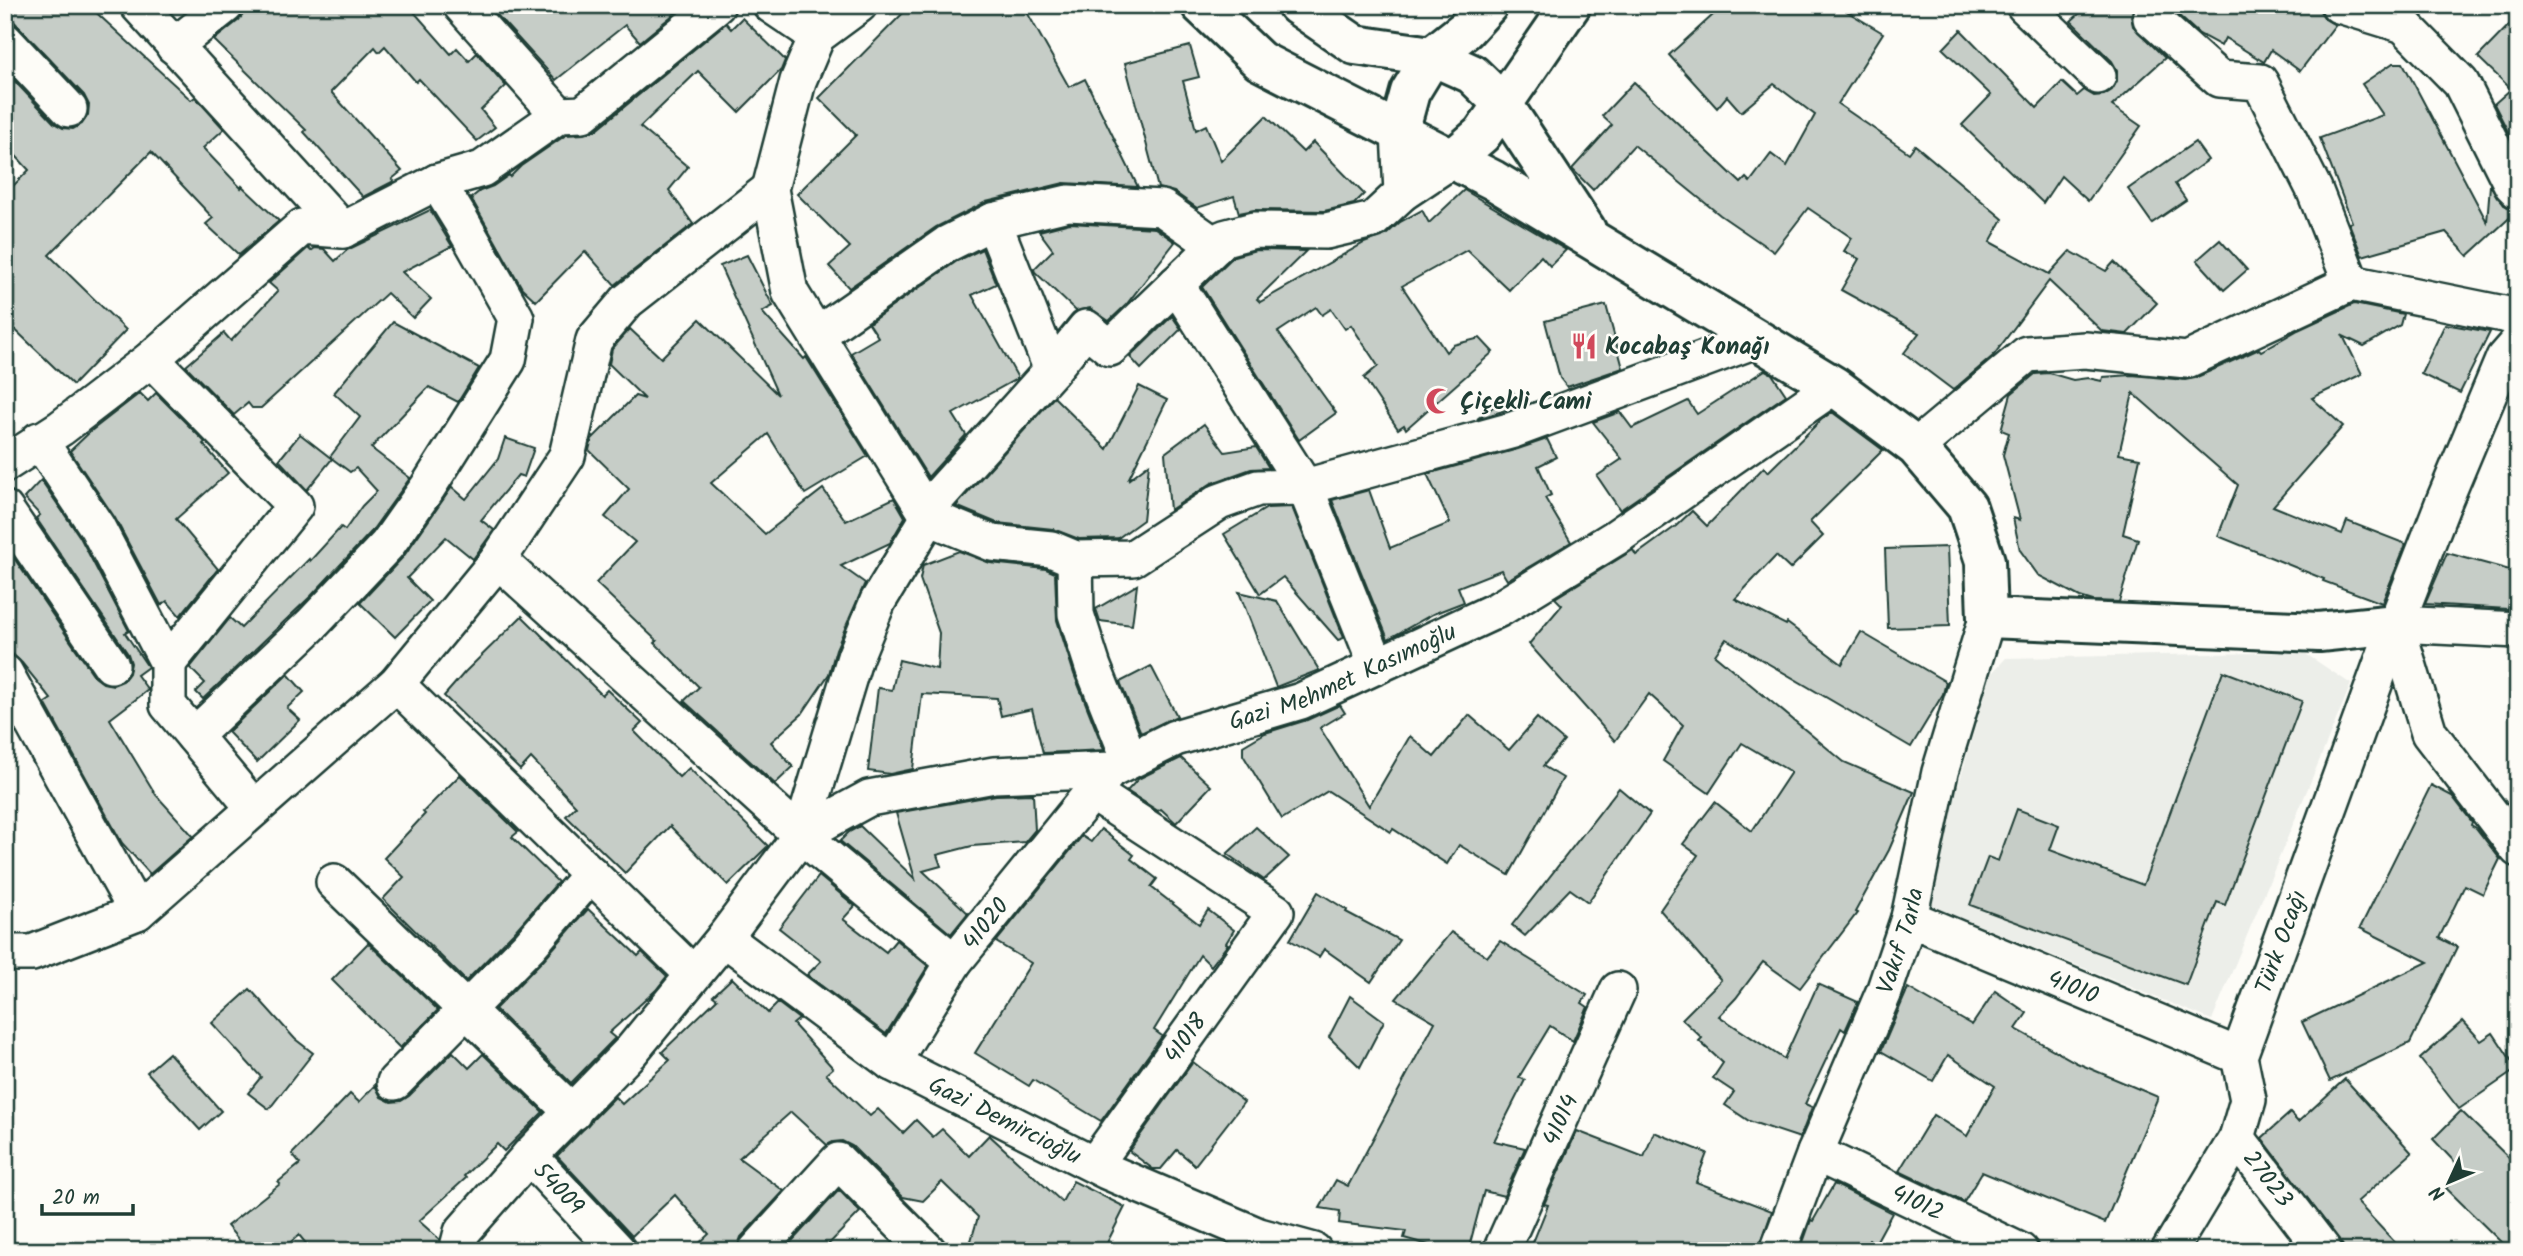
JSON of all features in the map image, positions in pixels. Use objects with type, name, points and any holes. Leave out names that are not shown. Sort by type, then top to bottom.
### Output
[{"type":"main road","points":[[1201,5],[1260,61],[1493,180],[1758,339],[1834,387],[1916,447],[1967,507],[1985,561],[1987,618],[2319,632],[2396,624]]},
{"type":"main road","points":[[1297,5],[1354,46],[1432,57],[1472,74],[1502,103],[1591,238]]},
{"type":"main road","points":[[1399,132],[1410,92],[1432,57],[1465,30],[1488,5]]},
{"type":"main road","points":[[1453,159],[1482,134],[1571,5]]},
{"type":"street","points":[[138,5],[343,230]]},
{"type":"street","points":[[174,46],[226,5]]},
{"type":"street","points":[[461,5],[559,115]]},
{"type":"street","points":[[5,464],[61,428],[151,359],[302,227],[343,230],[437,182],[482,169],[559,115],[583,114],[717,5]]},
{"type":"street","points":[[771,5],[817,36]]},
{"type":"street","points":[[859,5],[817,36],[798,81],[770,189],[790,292],[929,517],[992,543],[1051,548],[1075,559],[1133,558],[1219,502],[1258,488],[1305,487],[1513,430],[1758,339]]},
{"type":"street","points":[[2024,5],[2098,76]]},
{"type":"street","points":[[2159,5],[2151,18],[2219,79],[2260,82],[2314,189],[2351,283]]},
{"type":"street","points":[[2339,5],[2404,25],[2461,83],[2516,185]]},
{"type":"street","points":[[5,41],[69,109]]},
{"type":"street","points":[[1399,132],[1402,193]]},
{"type":"street","points":[[457,1251],[462,1232],[529,1156],[632,1050],[724,938],[801,835],[855,657],[878,601],[929,517],[935,500],[1052,370],[1086,328],[1110,348],[1224,238],[1254,230],[1326,231],[1373,220],[1402,193],[1453,159]]},
{"type":"street","points":[[194,736],[311,625],[387,545],[428,487],[508,360],[516,318],[437,182]]},
{"type":"street","points":[[5,953],[32,953],[137,912],[396,684],[498,560],[567,456],[594,340],[627,301],[770,189]]},
{"type":"street","points":[[817,335],[947,244],[993,221],[1068,203],[1162,208],[1216,246]]},
{"type":"street","points":[[993,221],[1052,370]]},
{"type":"street","points":[[1916,447],[2027,354],[2085,350],[2187,359],[2351,283],[2518,317]]},
{"type":"street","points":[[1176,284],[1305,487],[1377,666]]},
{"type":"street","name":"Türk Ocağı","points":[[2239,1056],[2396,624],[2442,506],[2504,358],[2518,342]]},
{"type":"street","points":[[151,359],[295,506],[168,663]]},
{"type":"street","name":"Gazi Mehmet Kasımoğlu","points":[[801,835],[869,799],[995,775],[1110,774],[1175,738],[1301,701],[1510,602],[1615,538],[1834,387]]},
{"type":"street","points":[[39,440],[97,527],[168,663],[168,705],[254,808]]},
{"type":"street","points":[[5,509],[111,665]]},
{"type":"street","points":[[1075,559],[1076,614],[1093,667],[1110,774]]},
{"type":"street","points":[[498,560],[801,835],[954,962]]},
{"type":"street","name":"Vakıf Tarla","points":[[1778,1251],[1815,1153],[1884,992],[1909,918],[1940,772],[1987,618]]},
{"type":"street","points":[[2518,630],[2396,624],[2429,733],[2518,849]]},
{"type":"street","points":[[5,673],[137,912]]},
{"type":"street","points":[[396,684],[692,974]]},
{"type":"street","name":"41018","points":[[1095,1164],[1276,912],[1110,774]]},
{"type":"street","name":"41020","points":[[892,1063],[954,962],[1110,774]]},
{"type":"street","points":[[395,1082],[529,946],[592,874]]},
{"type":"street","points":[[334,882],[573,1113]]},
{"type":"street","name":"41010","points":[[1909,918],[2239,1056]]},
{"type":"street","name":"Gazi Demircioğlu","points":[[724,938],[892,1063],[1095,1164],[1259,1236],[1314,1251]]},
{"type":"street","name":"41014","points":[[1501,1251],[1618,990]]},
{"type":"street","points":[[2169,1251],[2238,1138],[2248,1100],[2239,1056]]},
{"type":"street","name":"27023","points":[[2238,1138],[2324,1251]]},
{"type":"street","name":"41012","points":[[1815,1153],[2020,1251]]},
{"type":"street","name":"54009","points":[[529,1156],[618,1251]]},
{"type":"street","points":[[756,1251],[838,1161],[928,1251]]},
{"type":"shaded area","points":[[2303,652],[2351,684],[2212,1020],[1924,903],[1991,674],[2006,658]]},
{"type":"building","points":[[5,5],[88,5],[191,100],[195,97],[224,129],[203,148],[241,188],[242,186],[279,221],[239,255],[206,224],[213,218],[151,152],[49,255],[126,330],[73,385],[5,320],[5,194],[29,170],[5,144],[5,71],[54,123],[63,128],[73,129],[82,124],[88,115],[89,105],[84,95],[5,12]]},
{"type":"building","points":[[246,5],[408,5],[451,54],[457,48],[469,61],[477,53],[506,86],[481,110],[495,127],[477,141],[419,79],[416,82],[385,46],[379,52],[375,47],[331,92],[402,171],[392,179],[394,181],[363,197],[304,132],[306,130],[214,40],[239,20]]},
{"type":"building","points":[[488,5],[685,5],[640,42],[625,25],[556,80]]},
{"type":"building","points":[[911,5],[1023,5],[1069,87],[1085,79],[1138,187],[1064,183],[986,202],[936,227],[849,288],[829,266],[850,247],[797,194],[856,135],[819,98]]},
{"type":"building","points":[[1724,5],[1836,5],[1883,33],[1838,104],[1909,153],[1915,145],[2003,219],[1990,242],[2049,274],[2070,251],[2106,271],[2114,262],[2157,303],[2127,334],[2102,331],[2049,281],[1993,356],[1953,390],[1904,353],[1919,333],[1841,290],[1859,259],[1844,251],[1852,238],[1808,208],[1774,252],[1720,215],[1634,145],[1593,190],[1572,169],[1612,125],[1602,116],[1634,82],[1741,183],[1746,178],[1750,182],[1771,154],[1787,166],[1815,115],[1774,84],[1741,112],[1727,96],[1717,108],[1669,55]]},
{"type":"building","points":[[2089,5],[2135,5],[2131,16],[2133,26],[2165,58],[2112,106],[2141,126],[2088,201],[2061,176],[2043,203],[1962,125],[1991,95],[1943,49],[1961,30],[2037,108],[2062,82],[2077,96],[2084,90],[2094,96],[2104,95],[2112,90],[2117,81],[2117,70],[2112,61],[2071,21]]},
{"type":"building","points":[[2179,5],[2312,5],[2335,25],[2300,71],[2271,50],[2264,62],[2225,38],[2221,46],[2199,34],[2177,14]]},
{"type":"building","points":[[2518,16],[2518,151],[2494,104],[2511,89],[2478,57]]},
{"type":"building","points":[[742,18],[785,60],[781,70],[739,112],[698,71],[640,127],[688,167],[669,190],[693,224],[615,285],[585,251],[536,301],[522,288],[471,198],[509,175],[510,177],[521,166],[566,135],[596,130],[726,23],[731,29]]},
{"type":"building","points":[[1190,46],[1199,77],[1183,81],[1196,130],[1206,125],[1221,161],[1266,116],[1303,152],[1313,142],[1364,194],[1354,204],[1324,211],[1254,210],[1239,213],[1234,196],[1197,208],[1174,192],[1158,188],[1125,63]]},
{"type":"building","points":[[2393,63],[2403,63],[2487,222],[2490,185],[2504,205],[2517,211],[2468,256],[2446,232],[2362,256],[2349,223],[2352,222],[2320,138],[2383,115],[2362,84]]},
{"type":"building","points":[[2195,142],[2208,160],[2175,184],[2186,200],[2152,223],[2128,189]]},
{"type":"building","points":[[1464,190],[1566,250],[1550,266],[1541,256],[1509,290],[1467,250],[1402,286],[1446,352],[1453,345],[1480,338],[1493,352],[1406,429],[1404,425],[1398,429],[1364,378],[1378,366],[1351,325],[1345,329],[1331,309],[1322,315],[1316,307],[1278,332],[1336,413],[1299,440],[1202,287],[1234,256],[1256,250],[1306,251],[1257,299],[1260,302],[1364,243],[1386,235],[1400,222],[1422,210],[1429,223]]},
{"type":"building","points":[[430,210],[452,246],[402,272],[431,299],[413,318],[387,293],[261,408],[252,408],[248,403],[234,415],[186,366],[224,333],[231,341],[278,291],[269,283],[308,248],[311,251],[315,248],[324,249],[335,261],[347,250]]},
{"type":"building","points":[[1070,223],[1155,228],[1175,242],[1126,305],[1109,321],[1090,308],[1076,311],[1035,272],[1034,269],[1053,250],[1039,231]]},
{"type":"building","points":[[2220,240],[2247,270],[2224,290],[2197,260]]},
{"type":"building","points":[[982,249],[996,284],[972,295],[1018,378],[953,414],[966,435],[928,477],[851,353],[878,337],[869,323],[957,261]]},
{"type":"building","points":[[747,255],[773,306],[762,312],[804,359],[806,357],[868,456],[805,494],[768,434],[711,483],[765,534],[823,489],[846,521],[894,498],[905,517],[890,543],[841,566],[865,583],[836,649],[829,674],[802,714],[771,742],[793,767],[775,784],[684,701],[699,687],[655,643],[657,641],[596,583],[635,542],[605,517],[629,489],[589,450],[592,439],[635,396],[645,399],[609,364],[612,349],[630,329],[661,358],[700,319],[778,395],[720,266]]},
{"type":"building","points":[[2354,304],[2403,314],[2400,325],[2364,346],[2343,336],[2362,374],[2312,398],[2343,426],[2273,506],[2342,534],[2347,521],[2406,544],[2382,603],[2218,536],[2238,485],[2133,393],[2119,454],[2140,458],[2123,534],[2138,539],[2119,602],[2093,601],[2080,597],[2038,575],[2020,550],[2013,518],[2020,520],[2003,455],[2009,433],[2001,430],[2011,394],[2035,374],[2049,373],[2073,380],[2088,378],[2102,381],[2103,377],[2132,375],[2185,380],[2195,378],[2259,349],[2261,351]]},
{"type":"building","name":"Kocabaş Konağı","points":[[1606,305],[1623,368],[1567,387],[1560,378],[1545,321]]},
{"type":"building","points":[[1172,316],[1181,329],[1141,369],[1130,357]]},
{"type":"building","points":[[393,322],[479,368],[458,402],[429,387],[371,448],[410,478],[371,532],[311,596],[203,699],[196,692],[205,683],[190,668],[230,618],[241,628],[341,527],[345,530],[377,491],[356,468],[350,472],[330,457],[360,417],[334,393]]},
{"type":"building","points":[[2445,324],[2490,332],[2460,393],[2421,374]]},
{"type":"building","points":[[1765,370],[1772,374],[1786,395],[1620,510],[1597,476],[1622,459],[1593,422],[1620,412],[1632,428],[1688,401],[1697,414]]},
{"type":"building","points":[[1139,386],[1167,400],[1128,480],[1149,464],[1143,520],[1118,538],[1079,539],[1053,529],[997,523],[956,506],[1054,397],[1107,449]]},
{"type":"building","points":[[1513,392],[1523,405],[1477,419]]},
{"type":"building","points":[[140,393],[148,401],[156,393],[205,442],[203,444],[228,473],[176,519],[218,569],[180,616],[167,601],[161,605],[115,518],[70,451]]},
{"type":"building","points":[[1832,412],[1883,450],[1810,522],[1823,536],[1790,569],[1776,556],[1735,599],[1786,625],[1787,623],[1842,664],[1861,632],[1946,682],[1943,694],[1911,747],[1726,639],[1715,655],[1844,762],[1914,792],[1889,850],[1855,912],[1857,913],[1800,988],[1763,962],[1719,1016],[1784,1059],[1818,984],[1858,1002],[1845,1031],[1841,1028],[1805,1104],[1812,1107],[1800,1138],[1749,1121],[1725,1105],[1734,1092],[1713,1078],[1723,1063],[1699,1041],[1702,1038],[1682,1019],[1721,980],[1660,910],[1698,855],[1683,844],[1715,802],[1752,831],[1791,772],[1742,743],[1709,793],[1663,761],[1683,725],[1649,694],[1615,741],[1529,644],[1562,605],[1555,598],[1633,550],[1636,555],[1692,511],[1707,526],[1764,467],[1768,472]]},
{"type":"building","points":[[1204,424],[1225,452],[1256,447],[1269,468],[1251,469],[1212,483],[1170,510],[1165,453]]},
{"type":"building","points":[[300,434],[332,459],[307,490],[279,460]]},
{"type":"building","points":[[505,438],[534,448],[524,477],[518,475],[481,520],[494,530],[473,559],[446,537],[407,578],[430,601],[395,637],[360,603],[403,557],[452,487],[466,499],[498,459]]},
{"type":"building","points":[[1547,439],[1556,457],[1538,466],[1551,495],[1545,498],[1571,542],[1507,580],[1501,570],[1458,587],[1464,602],[1433,614],[1388,639],[1332,500],[1369,490],[1390,548],[1450,523],[1427,474]]},
{"type":"building","points":[[41,480],[80,537],[129,631],[125,633],[148,667],[137,675],[148,690],[110,719],[156,795],[193,836],[150,874],[122,843],[45,703],[51,699],[22,663],[5,647],[5,545],[95,677],[103,683],[113,685],[123,681],[129,673],[131,663],[128,654],[36,518],[40,515],[24,498]]},
{"type":"building","points":[[1292,507],[1344,638],[1338,640],[1283,577],[1260,594],[1224,534],[1267,508]]},
{"type":"building","points":[[1947,547],[1950,626],[1888,628],[1885,549]]},
{"type":"building","points":[[959,551],[990,563],[1046,569],[1055,573],[1057,620],[1074,674],[1104,750],[1043,753],[1032,709],[1001,716],[997,698],[922,694],[913,769],[890,774],[868,771],[878,688],[892,690],[899,660],[937,669],[939,633],[920,579],[923,565]]},
{"type":"building","points":[[2447,553],[2517,572],[2508,609],[2425,604]]},
{"type":"building","points":[[1137,585],[1132,625],[1100,621],[1096,609]]},
{"type":"building","points":[[1239,592],[1277,601],[1319,670],[1276,687]]},
{"type":"building","points":[[522,616],[602,695],[607,690],[642,723],[634,731],[679,777],[689,768],[768,846],[728,885],[670,826],[625,873],[566,816],[576,806],[531,758],[520,770],[444,696]]},
{"type":"building","points":[[1151,666],[1177,716],[1141,733],[1120,682]]},
{"type":"building","points":[[2223,671],[2302,701],[2225,905],[2217,902],[2186,985],[1970,905],[1988,857],[1998,861],[2017,809],[2059,825],[2050,850],[2143,885]]},
{"type":"building","points":[[288,674],[304,692],[287,708],[300,720],[257,762],[228,732]]},
{"type":"building","points":[[1340,705],[1345,713],[1320,728],[1369,806],[1410,736],[1434,757],[1469,715],[1509,750],[1537,718],[1564,741],[1543,766],[1563,778],[1509,875],[1459,845],[1447,864],[1328,791],[1282,819],[1243,755],[1243,746],[1265,733],[1307,720]]},
{"type":"building","points":[[1181,758],[1211,786],[1176,823],[1161,809],[1158,811],[1127,791],[1138,779]]},
{"type":"building","points":[[460,775],[518,832],[512,837],[558,882],[466,981],[383,899],[404,877],[384,858],[425,814],[423,812]]},
{"type":"building","points":[[2431,785],[2452,796],[2472,822],[2471,825],[2500,859],[2483,894],[2465,885],[2439,938],[2457,947],[2410,1043],[2330,1081],[2302,1022],[2428,962],[2360,928]]},
{"type":"building","points":[[1619,788],[1650,814],[1588,902],[1570,889],[1525,936],[1512,925]]},
{"type":"building","points":[[1033,794],[1035,830],[1025,842],[972,846],[937,855],[941,866],[923,871],[968,913],[951,934],[840,841],[860,826],[915,879],[896,813],[996,795]]},
{"type":"building","points":[[1256,827],[1289,857],[1264,880],[1227,854]]},
{"type":"building","points":[[1101,829],[1134,855],[1131,859],[1157,879],[1151,887],[1199,924],[1208,910],[1234,930],[1226,943],[1228,944],[1211,966],[1200,955],[1154,1030],[1162,1036],[1101,1121],[1033,1080],[1029,1086],[975,1053],[1031,963],[996,942],[1082,836],[1091,842]]},
{"type":"building","points":[[819,876],[855,906],[843,919],[886,952],[896,940],[928,966],[886,1034],[807,975],[821,961],[779,928]]},
{"type":"building","points":[[1318,892],[1347,910],[1346,912],[1399,940],[1371,982],[1324,949],[1319,957],[1290,940]]},
{"type":"building","points":[[588,909],[638,956],[642,952],[667,976],[656,990],[609,1033],[615,1038],[571,1083],[495,1009]]},
{"type":"building","points":[[1451,932],[1487,957],[1500,941],[1587,995],[1582,1003],[1588,1007],[1573,1041],[1550,1026],[1519,1077],[1525,1080],[1494,1141],[1525,1148],[1504,1196],[1484,1191],[1468,1251],[1450,1251],[1404,1238],[1406,1231],[1339,1223],[1340,1211],[1320,1208],[1336,1180],[1348,1186],[1435,1022],[1396,999]]},
{"type":"building","points":[[368,943],[438,1010],[400,1048],[332,980]]},
{"type":"building","points":[[732,978],[768,1013],[778,1003],[799,1019],[793,1024],[833,1068],[826,1074],[870,1116],[878,1109],[903,1133],[916,1120],[933,1137],[942,1129],[969,1156],[989,1135],[1062,1202],[1073,1181],[1125,1207],[1103,1251],[968,1251],[978,1217],[942,1182],[923,1201],[903,1197],[852,1146],[842,1141],[827,1145],[791,1112],[739,1158],[784,1191],[741,1237],[736,1251],[691,1251],[709,1234],[675,1195],[632,1236],[557,1156],[615,1097],[622,1104],[670,1060],[662,1052],[717,999],[713,996]]},
{"type":"building","points":[[1908,988],[1972,1025],[1995,991],[2027,1013],[2016,1029],[2077,1063],[2158,1097],[2105,1223],[1982,1172],[1964,1202],[1899,1171],[1933,1115],[1967,1136],[1995,1086],[1948,1055],[1933,1081],[1881,1051]]},
{"type":"building","points":[[250,989],[295,1039],[313,1053],[269,1109],[248,1093],[261,1077],[212,1023]]},
{"type":"building","points":[[1350,996],[1384,1021],[1360,1067],[1329,1037]]},
{"type":"building","points":[[2463,1021],[2481,1041],[2493,1033],[2517,1069],[2459,1109],[2420,1059]]},
{"type":"building","points":[[453,1052],[469,1068],[483,1054],[543,1112],[504,1151],[497,1144],[464,1176],[466,1178],[419,1221],[439,1239],[437,1251],[312,1251],[299,1235],[280,1251],[248,1251],[227,1226],[280,1184],[278,1182],[300,1164],[292,1154],[350,1094],[359,1102],[375,1085],[381,1097],[391,1102],[401,1101]]},
{"type":"building","points":[[169,1053],[221,1111],[200,1130],[147,1072]]},
{"type":"building","points":[[1193,1062],[1244,1102],[1195,1165],[1177,1150],[1161,1169],[1153,1169],[1129,1151]]},
{"type":"building","points":[[2345,1079],[2412,1153],[2357,1202],[2403,1251],[2347,1251],[2262,1138],[2290,1113],[2298,1122]]},
{"type":"building","points":[[2461,1111],[2518,1167],[2518,1251],[2510,1251],[2446,1188],[2463,1171],[2433,1139]]},
{"type":"building","points":[[1577,1131],[1644,1157],[1654,1132],[1707,1153],[1696,1182],[1772,1211],[1758,1251],[1549,1251],[1532,1245],[1548,1205],[1544,1204]]},
{"type":"building","points":[[1834,1184],[1892,1213],[1875,1244],[1869,1240],[1865,1251],[1800,1251],[1811,1220],[1813,1221]]},
{"type":"building","points":[[839,1190],[860,1212],[822,1251],[783,1251]]},
{"type":"place","name":"Kocabaş Konağı","points":[[1584,346]]},
{"type":"place","name":"Çiçekli Cami","points":[[1439,401]]}]
